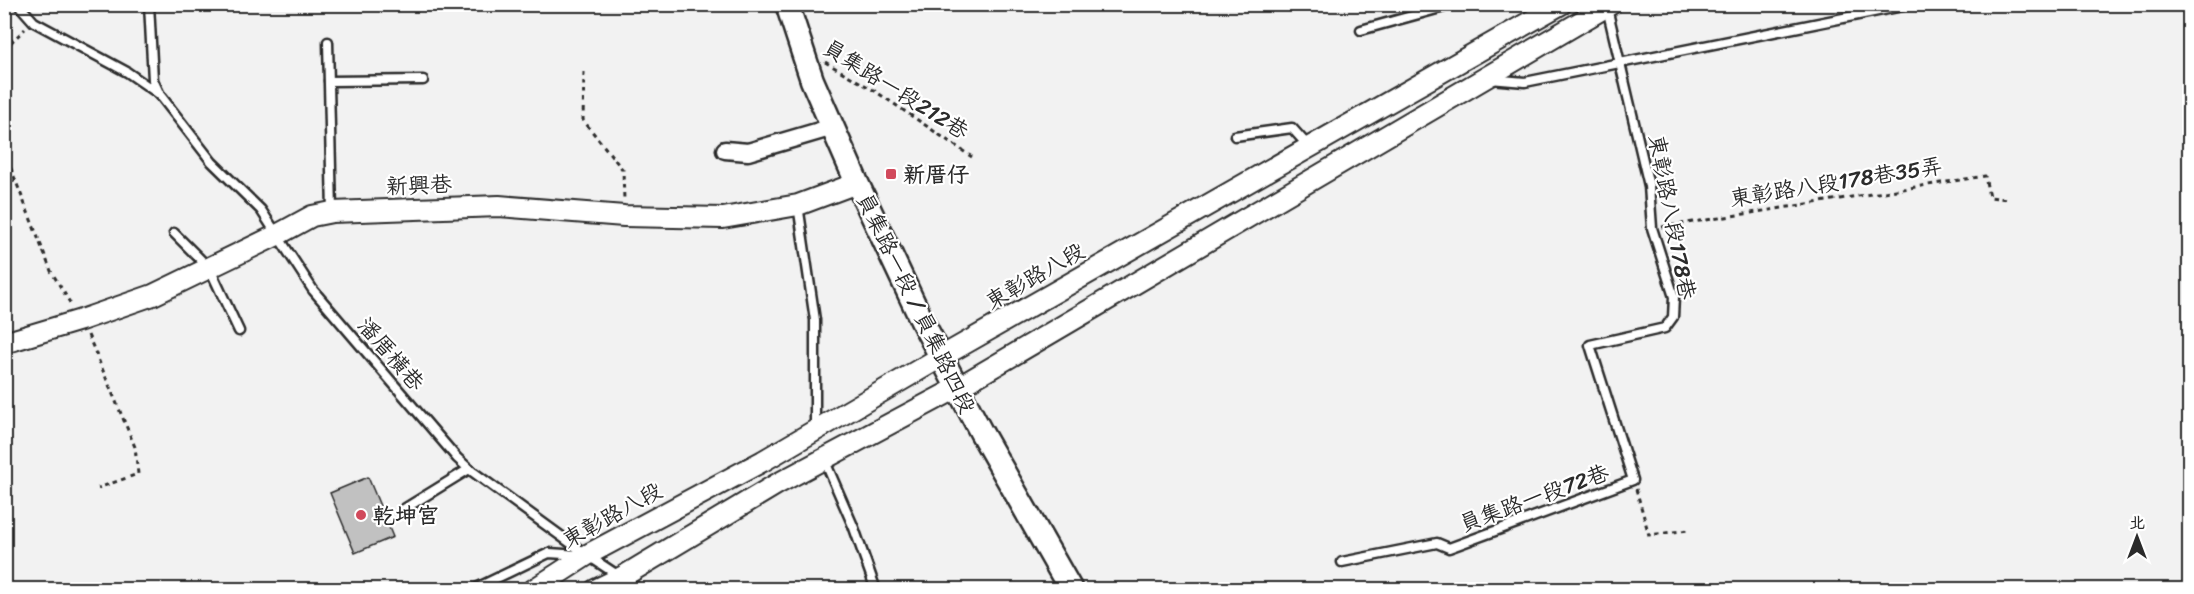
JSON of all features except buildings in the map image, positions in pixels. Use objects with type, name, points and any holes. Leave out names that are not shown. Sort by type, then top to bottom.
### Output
[{"type":"main road","name":"員集路一段 / 員集路四段","points":[[787,4],[812,80],[857,183],[941,357],[1071,590]]},
{"type":"street","name":"東彰路八段","points":[[533,590],[587,555],[763,461],[815,429],[1561,4]]},
{"type":"street","points":[[595,590],[617,583],[777,484],[957,388],[1608,5]]},
{"type":"street","points":[[725,150],[748,152],[833,127]]},
{"type":"street","name":"新興巷","points":[[4,343],[153,296],[312,216],[332,212],[499,206],[624,216],[723,218],[798,205],[857,183]]},
{"type":"lane","name":"潘厝橫巷","points":[[18,4],[34,22],[127,72],[160,95]]},
{"type":"lane","name":"潘厝橫巷","points":[[149,4],[153,80],[160,95],[212,162],[261,210],[313,290],[469,469],[587,555],[617,583],[640,590]]},
{"type":"lane","points":[[1361,30],[1455,4]]},
{"type":"lane","points":[[1484,78],[1525,82],[1913,4]]},
{"type":"lane","name":"東彰路八段178巷","points":[[1608,5],[1650,186],[1652,228],[1674,297],[1673,317],[1665,328],[1590,345],[1633,480]]},
{"type":"lane","points":[[328,42],[332,212]]},
{"type":"lane","points":[[329,81],[423,80]]},
{"type":"lane","points":[[1235,136],[1292,128],[1310,147]]},
{"type":"lane","points":[[798,205],[815,320],[815,429]]},
{"type":"lane","points":[[174,233],[210,268],[239,332]]},
{"type":"lane","points":[[824,459],[854,528],[876,590]]},
{"type":"lane","points":[[404,509],[469,469]]},
{"type":"lane","name":"員集路一段72巷","points":[[1342,562],[1437,543],[1449,548],[1633,480]]},
{"type":"lane","points":[[472,590],[549,553],[587,555]]},
{"type":"path","points":[[4,48],[34,22]]},
{"type":"path","name":"員集路一段212巷","points":[[802,49],[875,91],[972,157]]},
{"type":"path","points":[[584,72],[583,120],[622,170],[624,216]]},
{"type":"path","points":[[4,151],[51,271],[81,320],[135,447],[138,474],[98,488]]},
{"type":"path","name":"東彰路八段178巷35弄","points":[[1652,228],[1984,176],[1989,197],[2007,199]]},
{"type":"path","points":[[4,180],[15,181]]},
{"type":"path","points":[[1633,480],[1649,536],[1689,530]]},
{"type":"place","name":"新厝仔","points":[[891,174]]},
{"type":"place","name":"乾坤宮","points":[[361,515]]}]
